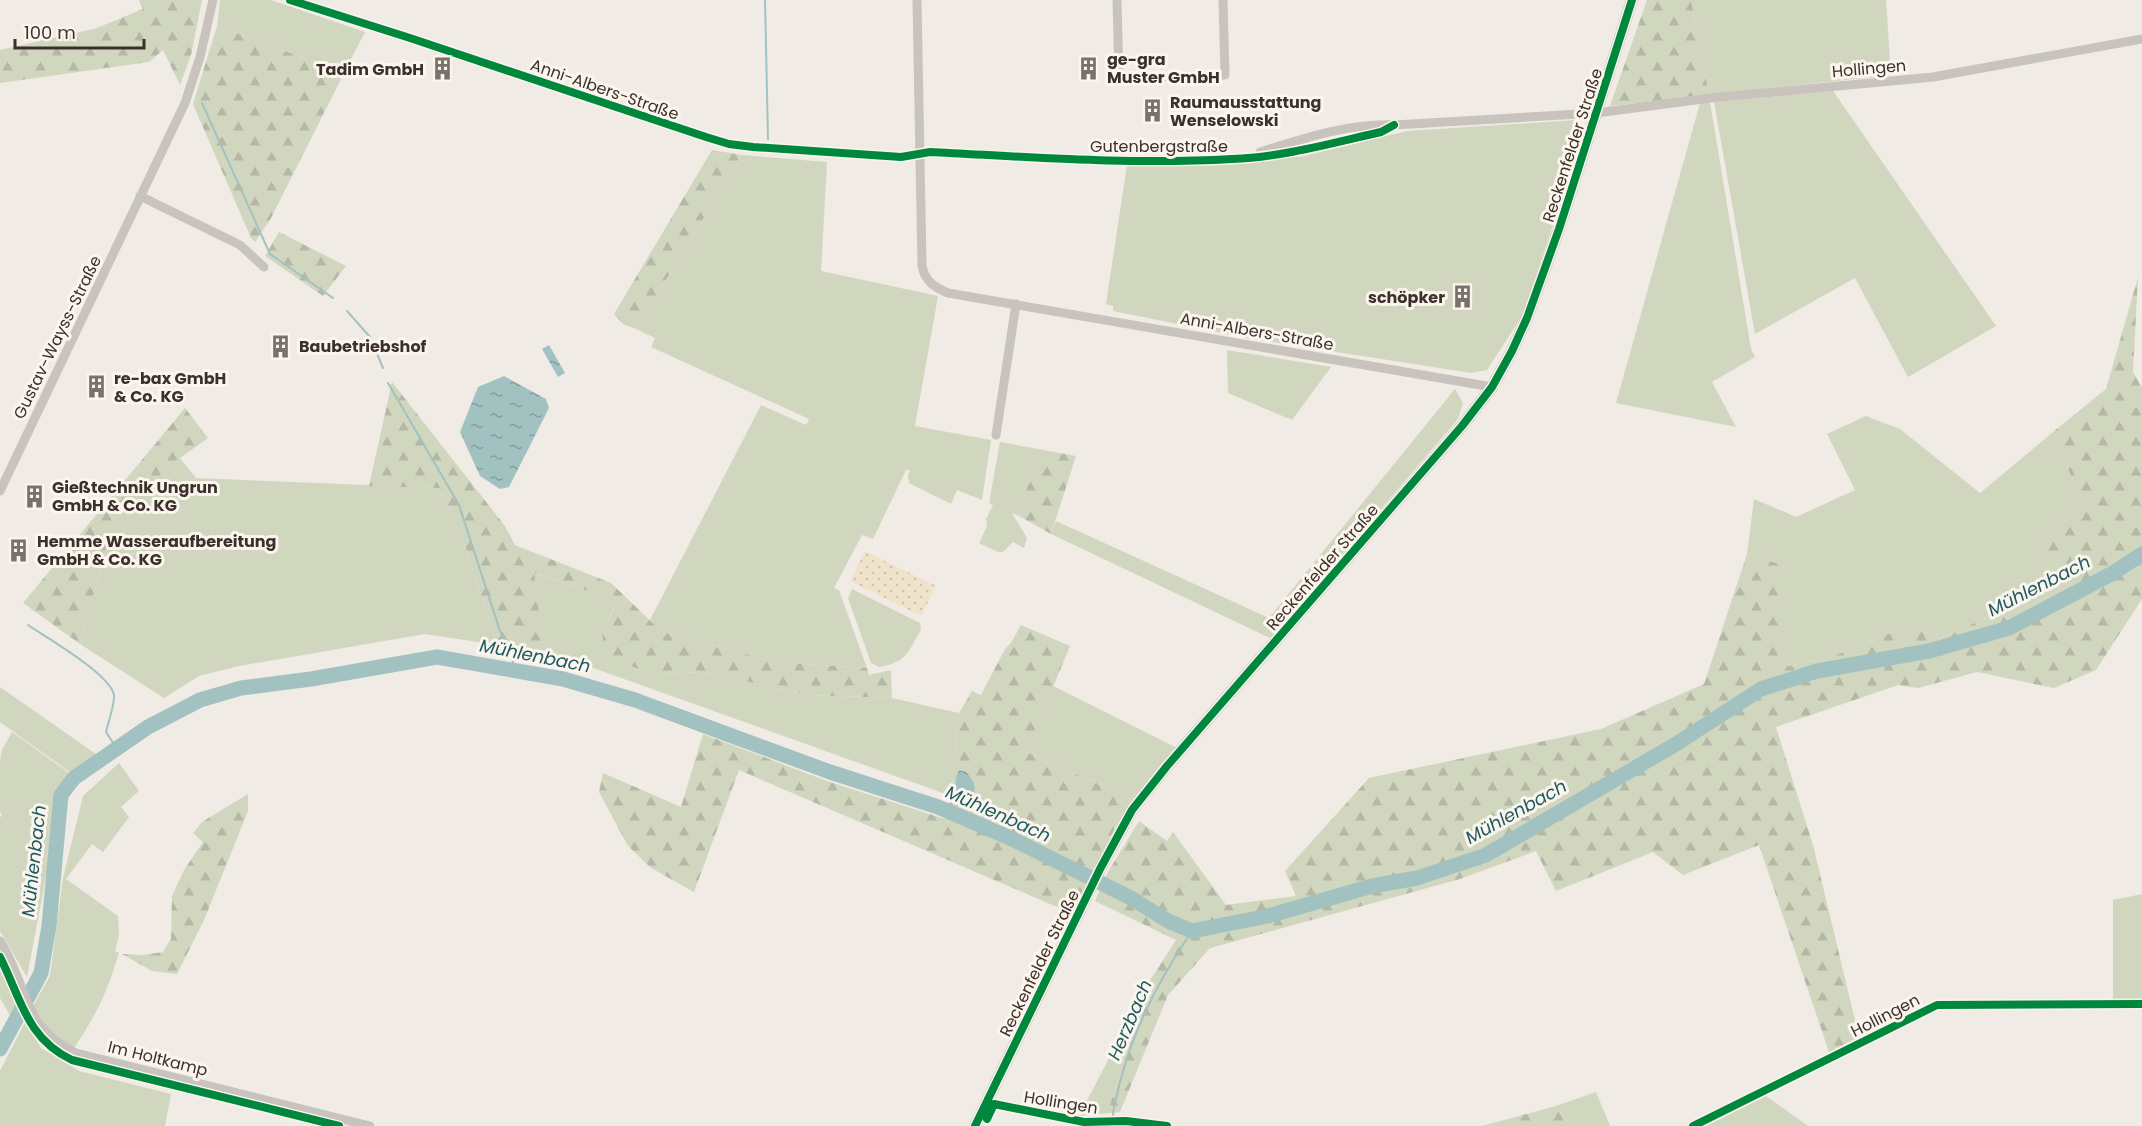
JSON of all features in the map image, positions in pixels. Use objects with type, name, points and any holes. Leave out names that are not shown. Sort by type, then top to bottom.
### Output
[{"type":"street","name":"Gustav-Wayss-Straße","points":[[0,491],[184,104],[200,57],[213,0]]},
{"type":"street","name":"Anni-Albers-Straße","points":[[290,0],[729,144],[901,157],[919,154],[924,274],[937,288],[948,293],[1492,387]]},
{"type":"street","points":[[917,0],[919,154]]},
{"type":"street","points":[[1117,0],[1119,78],[1225,75],[1223,0]]},
{"type":"street","name":"Reckenfelder Straße","points":[[975,1126],[1088,893],[1132,810],[1161,773],[1462,426],[1492,387],[1527,318],[1559,230],[1632,0]]},
{"type":"street","name":"Hollingen","points":[[1596,113],[1711,98],[1933,78],[2142,39]]},
{"type":"street","name":"Gutenbergstraße","points":[[919,154],[930,152],[1124,162],[1234,159],[1324,134],[1379,125],[1596,113]]},
{"type":"street","points":[[140,196],[240,245],[264,267]]},
{"type":"street","points":[[996,435],[1016,304]]},
{"type":"street","name":"Im Holtkamp","points":[[0,941],[14,966],[33,1016],[48,1036],[60,1046],[76,1053],[370,1126]]},
{"type":"street","name":"Hollingen","points":[[1693,1126],[1936,1005],[2142,1004]]},
{"type":"street","name":"Hollingen","points":[[987,1102],[1084,1122],[1150,1123],[1167,1126]]},
{"type":"green space","points":[[139,0],[202,0],[191,55],[180,85],[163,50],[149,62],[0,83],[0,50],[97,28],[143,9]]},
{"type":"green space","points":[[220,0],[271,0],[365,32],[344,73],[217,26]]},
{"type":"green space","points":[[1647,0],[1691,0],[1709,95],[1610,106]]},
{"type":"green space","points":[[1691,0],[1886,0],[1891,75],[1709,95]]},
{"type":"green space","points":[[217,26],[344,73],[270,220],[255,242],[251,238],[193,104]]},
{"type":"green space","points":[[1833,91],[1996,326],[1908,377],[1855,278],[1755,334],[1714,102]]},
{"type":"green space","points":[[1710,102],[1751,349],[1755,357],[1712,382],[1736,427],[1616,403],[1700,103]]},
{"type":"green space","points":[[1576,120],[1584,134],[1522,316],[1487,370],[1471,373],[1247,338],[1113,311],[1113,306],[1106,304],[1127,165],[1233,164],[1304,156],[1407,131]]},
{"type":"green space","points":[[712,150],[742,155],[636,329],[623,324],[614,314]]},
{"type":"green space","points":[[742,155],[827,162],[821,271],[938,296],[915,426],[991,440],[982,500],[957,490],[951,504],[909,483],[910,470],[906,470],[873,539],[862,535],[834,588],[839,590],[867,668],[776,662],[662,632],[650,620],[761,405],[806,425],[809,419],[651,347],[655,338],[636,329]]},
{"type":"green space","points":[[279,232],[346,266],[323,296],[265,256]]},
{"type":"green space","points":[[2138,277],[2133,372],[2142,388],[2142,599],[2096,670],[2054,688],[1977,672],[1918,688],[1898,685],[1776,727],[1813,845],[1859,1037],[1829,1052],[1759,845],[1683,875],[1653,852],[1556,891],[1536,851],[1460,879],[1210,948],[1168,995],[1120,1112],[1110,1105],[1147,985],[1176,940],[1095,901],[1108,872],[1139,821],[1167,841],[1173,832],[1226,905],[1296,896],[1285,871],[1369,778],[1601,729],[1704,684],[1747,554],[1779,564],[1779,668],[1831,657],[1908,626],[1940,639],[1983,619],[2030,609],[2070,589],[2057,564],[2036,550],[2082,503],[2053,432],[2106,389]]},
{"type":"green space","points":[[1227,350],[1331,367],[1292,420],[1228,393]]},
{"type":"green space","points":[[392,382],[505,526],[515,545],[611,583],[662,632],[776,662],[867,668],[869,675],[891,670],[892,698],[808,695],[703,672],[661,674],[636,668],[618,661],[604,644],[602,634],[614,608],[606,597],[534,573],[545,661],[509,652],[497,645],[465,546],[440,488],[369,486]]},
{"type":"green space","points":[[1455,389],[1463,403],[1458,419],[1270,638],[1051,534],[1056,521],[1269,618]]},
{"type":"green space","points":[[185,408],[208,438],[180,458],[114,518],[80,644],[23,603]]},
{"type":"green space","points":[[1866,416],[1900,429],[1980,493],[2053,432],[2082,503],[2036,550],[2057,564],[2070,589],[2030,609],[1983,619],[1940,639],[1908,626],[1831,657],[1779,668],[1779,564],[1747,554],[1754,499],[1796,517],[1855,490],[1827,434]]},
{"type":"green space","points":[[1000,442],[1038,449],[1019,516],[1012,513],[1027,538],[1024,548],[1013,542],[1003,552],[979,543],[993,505],[989,503]]},
{"type":"green space","points":[[1038,449],[1076,456],[1051,534],[1019,516]]},
{"type":"green space","points":[[180,458],[196,478],[440,488],[465,546],[497,645],[425,634],[239,666],[199,676],[164,698],[80,644],[114,518]]},
{"type":"green space","points":[[533,573],[606,597],[614,607],[602,634],[661,674],[703,672],[808,695],[892,698],[959,713],[951,796],[543,650]]},
{"type":"green space","points":[[852,589],[920,623],[921,630],[901,659],[879,667],[871,663],[848,598]]},
{"type":"green space","points":[[1021,625],[1070,646],[1026,752],[1133,799],[1116,826],[1071,913],[739,770],[694,892],[651,868],[628,846],[599,792],[603,773],[681,807],[703,734],[827,781],[945,819],[951,796],[959,713],[972,691],[981,695],[1005,649]]},
{"type":"green space","points":[[1053,686],[1175,747],[1133,799],[1026,752]]},
{"type":"green space","points":[[0,687],[96,754],[71,773],[0,722]]},
{"type":"green space","points":[[12,732],[72,775],[57,797],[48,866],[27,977],[0,931],[0,817],[2,816],[0,811],[0,760],[2,750]]},
{"type":"green space","points":[[119,763],[139,791],[121,807],[129,817],[103,852],[92,844],[66,879],[118,916],[119,935],[115,951],[119,953],[106,991],[74,1048],[51,1033],[33,1006],[50,976],[63,878],[83,796]]},
{"type":"green space","points":[[248,794],[248,811],[204,920],[177,974],[152,971],[122,954],[143,955],[163,952],[171,939],[172,896],[184,870],[203,842],[193,833],[202,822]]},
{"type":"green space","points":[[2142,894],[2142,999],[2113,999],[2113,900]]},
{"type":"green space","points":[[0,963],[17,1004],[11,1017],[0,998]]},
{"type":"green space","points":[[1147,985],[1110,1105],[1120,1112],[1079,1116]]},
{"type":"green space","points":[[25,1022],[41,1048],[79,1071],[171,1094],[165,1126],[0,1126],[0,1071]]},
{"type":"green space","points":[[1596,1092],[1610,1126],[1568,1126],[1556,1106]]},
{"type":"green space","points":[[1766,1096],[1808,1126],[1706,1126]]},
{"type":"green space","points":[[1556,1106],[1568,1126],[1482,1126]]},
{"type":"sand","points":[[865,551],[936,586],[921,616],[850,581]]},
{"type":"water","points":[[549,345],[565,373],[558,377],[542,349]]},
{"type":"water","points":[[504,376],[546,399],[549,408],[509,487],[500,489],[480,476],[460,432],[478,387]]},
{"type":"water","points":[[959,770],[966,772],[975,788],[969,800],[957,806],[953,804]]},
{"type":"waterway","points":[[765,0],[768,139]]},
{"type":"waterway","points":[[202,103],[270,254],[333,298]]},
{"type":"waterway","points":[[347,311],[370,337],[383,368]]},
{"type":"waterway","points":[[388,383],[459,505],[515,670]]},
{"type":"waterway","name":"Mühlenbach","points":[[0,1049],[41,973],[49,926],[61,795],[74,778],[148,727],[200,700],[241,688],[311,679],[437,657],[563,679],[635,700],[830,772],[938,807],[1008,837],[1131,898],[1168,921],[1192,931],[1268,916],[1372,886],[1417,878],[1486,855],[1676,744],[1761,689],[1817,671],[1929,651],[2009,628],[2113,573],[2142,554]]},
{"type":"waterway","points":[[28,625],[90,667],[110,686],[114,699],[106,732],[117,749]]},
{"type":"waterway","name":"Herzbach","points":[[1113,1117],[1125,1065],[1148,1005],[1192,931]]},
{"type":"cycle path","points":[[290,0],[706,137],[729,144],[753,147],[901,157],[930,152],[1081,160],[1194,161],[1251,158],[1289,152],[1381,132],[1394,125]]},
{"type":"cycle path","points":[[975,1126],[1100,869],[1132,810],[1167,766],[1462,426],[1492,387],[1527,318],[1559,229],[1632,0]]},
{"type":"cycle path","points":[[0,957],[35,1029],[57,1051],[72,1060],[339,1126]]},
{"type":"cycle path","points":[[1693,1126],[1937,1005],[2142,1004]]},
{"type":"cycle path","points":[[987,1119],[994,1104],[1084,1122],[1126,1121],[1167,1126]]},
{"type":"place","name":"ge-gra Muster GmbH","points":[[1089,68]]},
{"type":"place","name":"Tadim GmbH","points":[[442,69]]},
{"type":"place","name":"Raumausstattung Wenselowski","points":[[1152,111]]},
{"type":"place","name":"schöpker","points":[[1463,297]]},
{"type":"place","name":"Baubetriebshof","points":[[281,346]]},
{"type":"place","name":"re-bax GmbH & Co. KG","points":[[96,387]]},
{"type":"place","name":"Gießtechnik Ungrun GmbH & Co. KG","points":[[34,496]]},
{"type":"place","name":"Hemme Wasseraufbereitung GmbH & Co. KG","points":[[19,550]]}]
